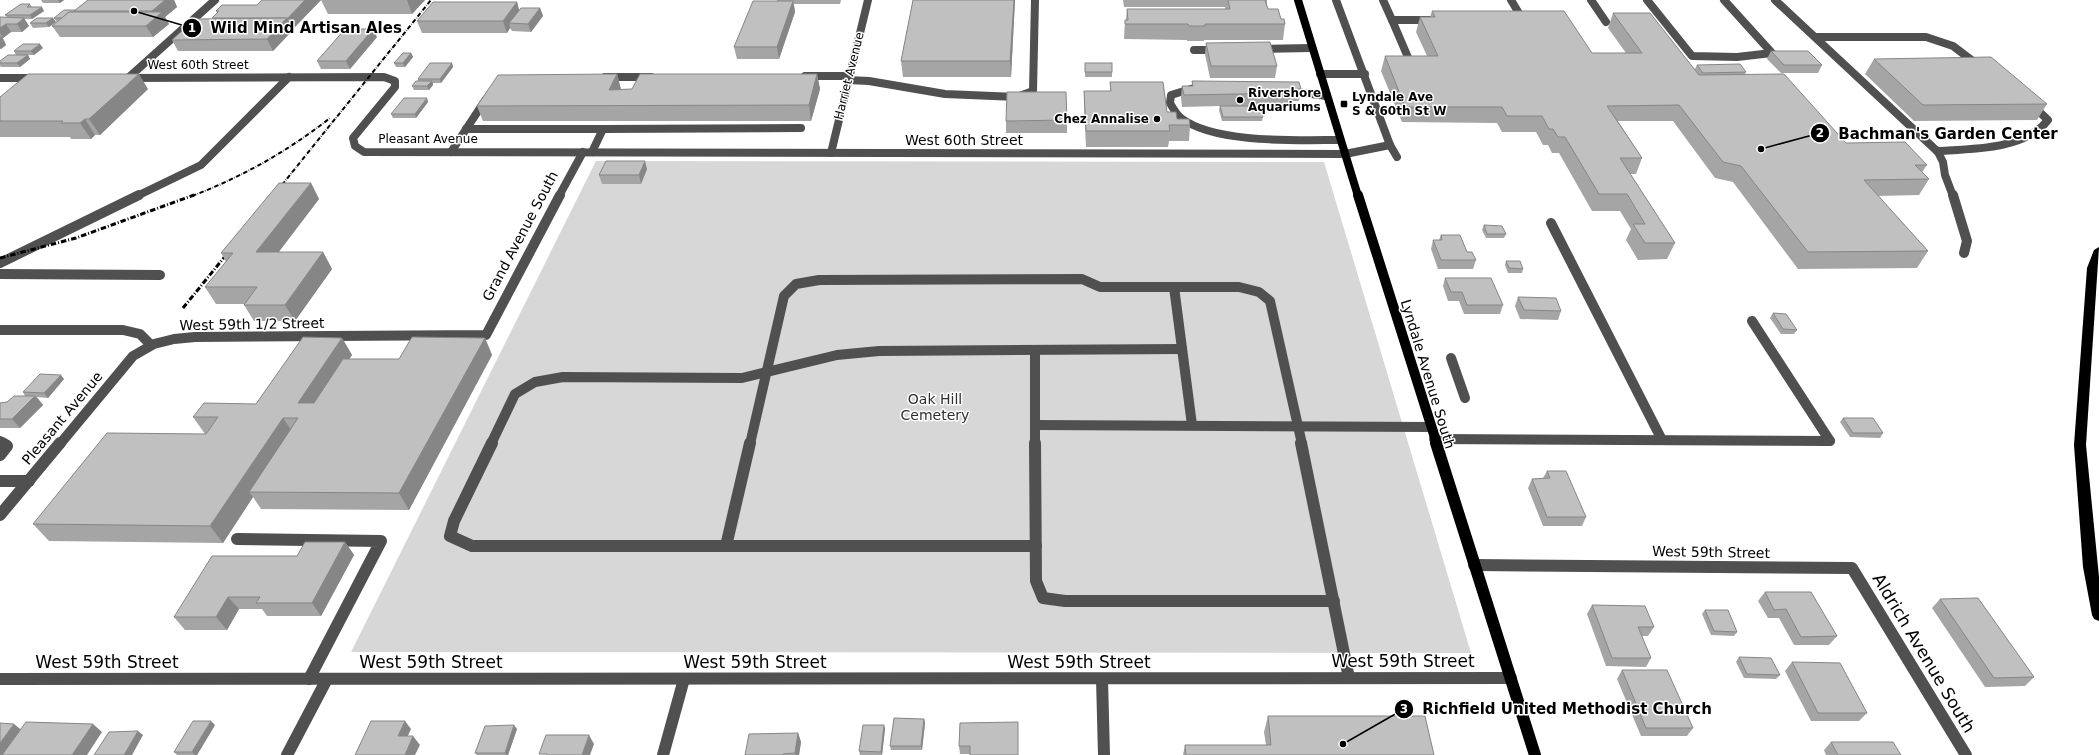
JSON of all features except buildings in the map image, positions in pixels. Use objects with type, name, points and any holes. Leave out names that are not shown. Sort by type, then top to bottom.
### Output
[{"type":"highway","points":[[2099,250],[2092,268],[2080,445],[2090,567],[2099,615]]},
{"type":"main road","name":"Lyndale Avenue South","points":[[1298,0],[1344,154],[1535,755]]},
{"type":"street","name":"West 60th Street","points":[[215,0],[124,78],[384,77],[395,81]]},
{"type":"street","name":"Harriet Avenue","points":[[831,153],[868,0]]},
{"type":"street","points":[[793,76],[849,78],[945,94],[1018,97],[1033,91],[1035,0]]},
{"type":"street","points":[[1336,0],[1365,74],[1390,145],[1398,157]]},
{"type":"street","points":[[1383,0],[1410,62]]},
{"type":"street","points":[[1511,0],[1519,20]]},
{"type":"street","points":[[1591,0],[1606,22]]},
{"type":"street","points":[[1647,0],[1692,56],[1737,57],[1772,52],[1724,0]]},
{"type":"street","points":[[1775,0],[1937,151],[1943,162],[1945,175],[1950,186],[1967,242],[1964,253]]},
{"type":"street","points":[[1392,20],[1438,20]]},
{"type":"street","points":[[1816,37],[1926,37],[1953,46],[1986,70]]},
{"type":"street","points":[[1247,49],[1312,48]]},
{"type":"street","points":[[1194,50],[1224,50]]},
{"type":"street","points":[[1320,74],[1365,74]]},
{"type":"street","points":[[599,77],[661,76]]},
{"type":"street","points":[[0,263],[201,165],[289,77]]},
{"type":"street","points":[[0,78],[48,78]]},
{"type":"street","name":"Pleasant Avenue","points":[[395,81],[395,87],[353,138],[354,146],[364,152],[587,152]]},
{"type":"street","points":[[1201,88],[1178,92],[1171,95],[1170,103],[1181,118],[1196,126],[1230,135],[1276,139],[1340,140]]},
{"type":"street","points":[[1279,89],[1327,96]]},
{"type":"street","points":[[451,152],[492,91]]},
{"type":"street","points":[[1937,151],[1983,149],[2033,132],[2046,124],[2048,120],[2044,114],[2022,98]]},
{"type":"street","points":[[466,129],[801,128]]},
{"type":"street","name":"Grand Avenue South","points":[[486,335],[587,152],[603,129]]},
{"type":"street","name":"West 60th Street","points":[[587,152],[1344,154],[1390,145]]},
{"type":"street","points":[[1551,223],[1662,440]]},
{"type":"street","points":[[0,274],[160,275]]},
{"type":"street","points":[[726,546],[768,373],[784,296],[796,284],[819,280],[1082,279],[1100,287],[1239,287],[1259,292],[1270,301],[1298,426],[1349,678]]},
{"type":"street","points":[[1174,287],[1192,426]]},
{"type":"street","points":[[1434,439],[1830,441],[1752,321]]},
{"type":"street","points":[[0,330],[123,330],[140,334],[151,345]]},
{"type":"street","name":"West 59th 1/2 Street","points":[[151,345],[177,339],[216,336],[486,335]]},
{"type":"street","name":"Pleasant Avenue","points":[[0,515],[117,374],[136,354],[151,345]]},
{"type":"street","points":[[1036,546],[472,546],[450,536],[454,521],[515,394],[535,382],[563,377],[742,378],[768,373],[785,366],[836,355],[879,351],[1182,349]]},
{"type":"street","points":[[1035,350],[1036,581],[1043,598],[1066,601],[1334,601]]},
{"type":"street","points":[[1451,358],[1465,398]]},
{"type":"street","points":[[1036,425],[1430,427]]},
{"type":"street","points":[[0,441],[8,446],[0,455]]},
{"type":"street","points":[[0,481],[29,481]]},
{"type":"street","points":[[237,539],[381,541],[309,679]]},
{"type":"street","name":"West 59th Street","points":[[1474,565],[1852,568]]},
{"type":"street","name":"Aldrich Avenue South","points":[[1852,568],[1966,755]]},
{"type":"street","name":"West 59th Street","points":[[0,679],[1511,678]]},
{"type":"street","points":[[287,755],[327,679]]},
{"type":"street","points":[[664,755],[684,679]]},
{"type":"street","points":[[1102,679],[1104,755]]},
{"type":"green space","name":"Oak Hill Cemetery","points":[[596,161],[1324,162],[1471,653],[351,652]]},
{"type":"railway","points":[[277,191],[431,0]]},
{"type":"railway","points":[[192,196],[247,172],[298,141],[330,118]]},
{"type":"railway","points":[[0,258],[76,238],[194,195]]},
{"type":"railway","points":[[183,308],[231,249]]},
{"type":"place","name":"Wild Mind Artisan Ales","points":[[134,11]]},
{"type":"place","name":"Rivershore Aquariums","points":[[1240,100]]},
{"type":"place","name":"Lyndale Ave S & 60th St W","points":[[1344,104]]},
{"type":"place","name":"Chez Annalise","points":[[1157,119]]},
{"type":"place","name":"Bachman's Garden Center","points":[[1761,149]]},
{"type":"place","name":"Richfield United Methodist Church","points":[[1343,744]]}]
